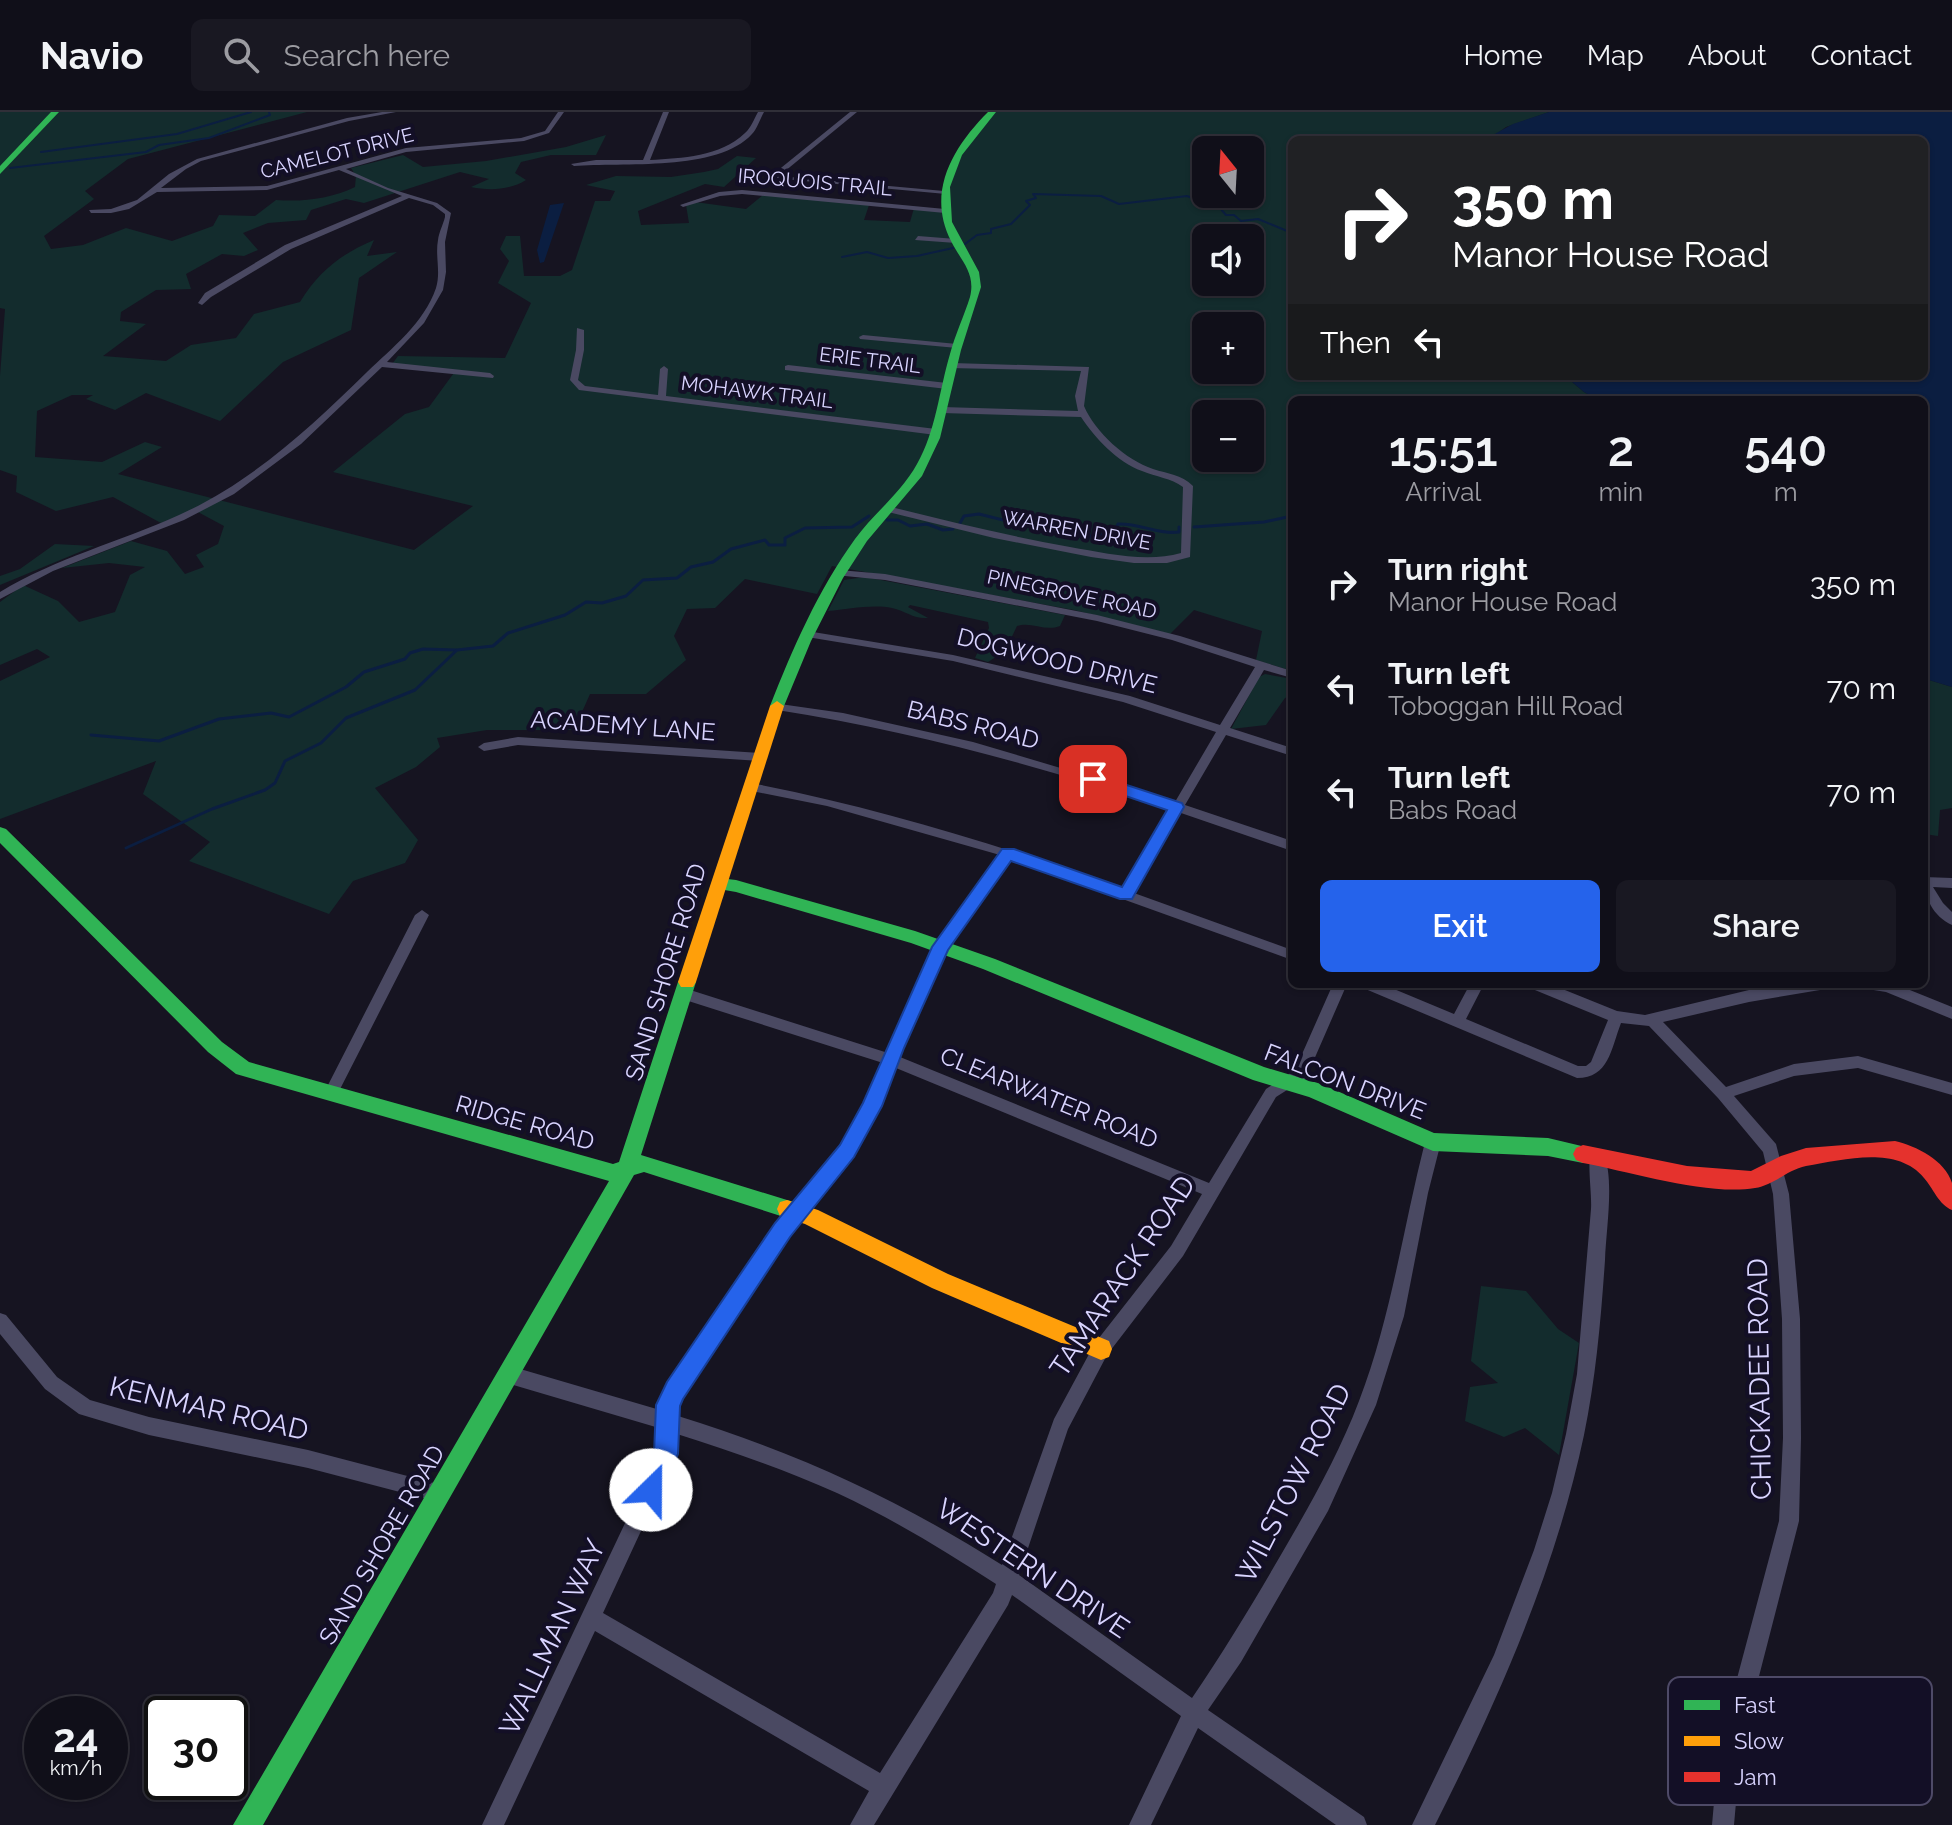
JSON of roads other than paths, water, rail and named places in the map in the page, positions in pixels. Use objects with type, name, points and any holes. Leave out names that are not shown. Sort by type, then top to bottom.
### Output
[{"type":"street","points":[[0,171],[55,112]]},
{"type":"street","points":[[91,211],[108,212],[132,206],[184,167],[199,160],[349,119],[393,112]]},
{"type":"street","name":"CAMELOT DRIVE","points":[[157,190],[257,189],[416,148],[522,140],[550,129],[561,112]]},
{"type":"street","points":[[646,161],[666,112]]},
{"type":"street","points":[[574,164],[681,160],[721,151],[754,129],[761,112]]},
{"type":"street","points":[[854,112],[773,177],[944,202],[946,175],[953,155],[992,112]]},
{"type":"street","points":[[0,596],[39,574],[215,501],[309,435],[421,321],[432,306],[442,281],[441,240],[449,216],[439,206],[339,168]]},
{"type":"street","name":"IROQUOIS TRAIL","points":[[683,205],[723,193],[742,192],[944,202]]},
{"type":"street","points":[[202,303],[208,295],[277,253],[408,196]]},
{"type":"street","name":"SAND SHORE ROAD","points":[[247,1825],[627,1168],[777,706],[807,634],[861,538],[919,472],[936,432],[957,346],[977,287],[975,272],[958,244],[944,202]]},
{"type":"street","points":[[918,238],[958,244]]},
{"type":"street","name":"MOHAWK TRAIL","points":[[580,330],[575,385],[585,389],[936,432]]},
{"type":"street","points":[[863,337],[957,346]]},
{"type":"street","points":[[380,364],[490,376]]},
{"type":"street","points":[[942,410],[1082,414],[1079,397],[1086,369],[952,366]]},
{"type":"street","name":"ERIE TRAIL","points":[[788,368],[947,386]]},
{"type":"street","points":[[662,398],[664,369]]},
{"type":"street","name":"WARREN DRIVE","points":[[887,509],[1032,543],[1104,555],[1168,562],[1180,560],[1187,552],[1185,531],[1189,490],[1184,483],[1132,463],[1082,414]]},
{"type":"street","name":"PINEGROVE ROAD","points":[[839,573],[885,577],[1097,618],[1176,638],[1288,674]]},
{"type":"street","name":"DOGWOOD DRIVE","points":[[807,634],[953,658],[1126,699],[1288,751]]},
{"type":"street","points":[[1126,895],[1261,666]]},
{"type":"street","name":"BABS ROAD","points":[[777,706],[865,722],[1026,761],[1116,786],[1288,845]]},
{"type":"street","name":"ACADEMY LANE","points":[[484,747],[518,741],[760,757]]},
{"type":"street","points":[[751,787],[827,802],[1008,853],[1288,954]]},
{"type":"street","name":"RIDGE ROAD","points":[[0,833],[234,1062],[260,1073],[613,1173],[644,1163],[811,1217],[940,1281],[1101,1349]]},
{"type":"street","name":"WALLMAN WAY","points":[[493,1825],[663,1464],[668,1405],[675,1390],[795,1213],[847,1151],[872,1106],[941,947],[1008,853]]},
{"type":"street","points":[[1928,882],[1952,883]]},
{"type":"street","name":"FALCON DRIVE","points":[[719,884],[750,889],[941,947],[1059,991],[1260,1074],[1314,1090],[1433,1142],[1548,1147],[1694,1175],[1758,1180],[1792,1160],[1861,1148],[1894,1147],[1918,1158],[1940,1181],[1952,1201]]},
{"type":"street","points":[[1928,889],[1938,906],[1952,920]]},
{"type":"street","points":[[332,1091],[422,915]]},
{"type":"street","name":"TAMARACK ROAD","points":[[861,1825],[1001,1598],[1060,1425],[1101,1349],[1177,1251],[1271,1093],[1301,1074],[1338,988]]},
{"type":"street","points":[[1378,988],[1458,1020],[1531,1055],[1586,1073],[1597,1066],[1616,1017]]},
{"type":"street","points":[[1458,1020],[1475,988]]},
{"type":"street","points":[[1545,988],[1616,1017],[1652,1020],[1749,996],[1800,988]]},
{"type":"street","points":[[1884,988],[1902,992],[1952,1013]]},
{"type":"street","name":"CLEARWATER ROAD","points":[[684,994],[891,1060],[1212,1191]]},
{"type":"street","name":"CHICKADEE ROAD","points":[[1652,1020],[1723,1094],[1770,1149],[1781,1194],[1791,1319],[1789,1521],[1748,1677]]},
{"type":"street","points":[[1723,1094],[1794,1070],[1858,1062],[1952,1089]]},
{"type":"street","name":"WILSTOW ROAD","points":[[1140,1825],[1194,1713],[1283,1573],[1321,1504],[1367,1405],[1395,1316],[1433,1142]]},
{"type":"street","points":[[1423,1825],[1485,1705],[1531,1593],[1546,1547],[1586,1374],[1600,1186],[1597,1156]]},
{"type":"street","name":"KENMAR ROAD","points":[[0,1321],[51,1383],[85,1408],[149,1426],[308,1459],[438,1493]]},
{"type":"street","name":"WESTERN DRIVE","points":[[510,1375],[668,1422],[803,1469],[875,1502],[1009,1580],[1298,1788],[1356,1825]]},
{"type":"street","points":[[590,1617],[883,1787]]},
{"type":"street","name":"CHICKADEE ROAD","points":[[1723,1825],[1725,1805]]},
{"type":"water","points":[[1549,112],[1952,112],[1952,687],[1928,680],[1928,396],[1592,396],[1570,380],[1928,380],[1928,136],[1491,136],[1513,124]]},
{"type":"water","points":[[564,203],[544,262],[540,263],[537,250],[550,205]]},
{"type":"waterway","points":[[41,152],[177,134],[251,112]]},
{"type":"waterway","points":[[10,168],[146,152],[159,145],[209,138],[270,115],[269,112]]},
{"type":"waterway","points":[[965,244],[977,235],[991,233],[991,229],[1011,224],[1030,205],[1026,201],[1036,198],[1033,194],[1101,196],[1119,204],[1187,196],[1220,208],[1226,215],[1234,215],[1241,221],[1258,219],[1288,231]]},
{"type":"waterway","points":[[842,257],[867,252],[888,258],[917,256],[953,248]]},
{"type":"waterway","points":[[960,523],[964,516],[979,514],[1023,525],[1054,523],[1093,537],[1114,532],[1118,524],[1172,532],[1179,532],[1179,527]]},
{"type":"waterway","points":[[126,848],[212,809],[265,790],[275,783],[285,761],[321,743],[346,718],[415,690],[457,650],[493,646],[508,633],[565,615],[586,602],[602,603],[626,596],[643,580],[677,578],[691,567],[713,562],[731,549],[765,540],[769,545],[785,545],[785,538],[805,528],[852,527],[869,516]]},
{"type":"waterway","points":[[1194,527],[1264,522],[1288,517]]},
{"type":"waterway","points":[[887,520],[898,520],[910,526],[927,524],[943,530],[953,529]]},
{"type":"waterway","points":[[91,735],[159,741],[219,719],[271,713],[289,717],[346,687],[364,672],[405,659],[410,653],[423,649],[456,650]]}]
